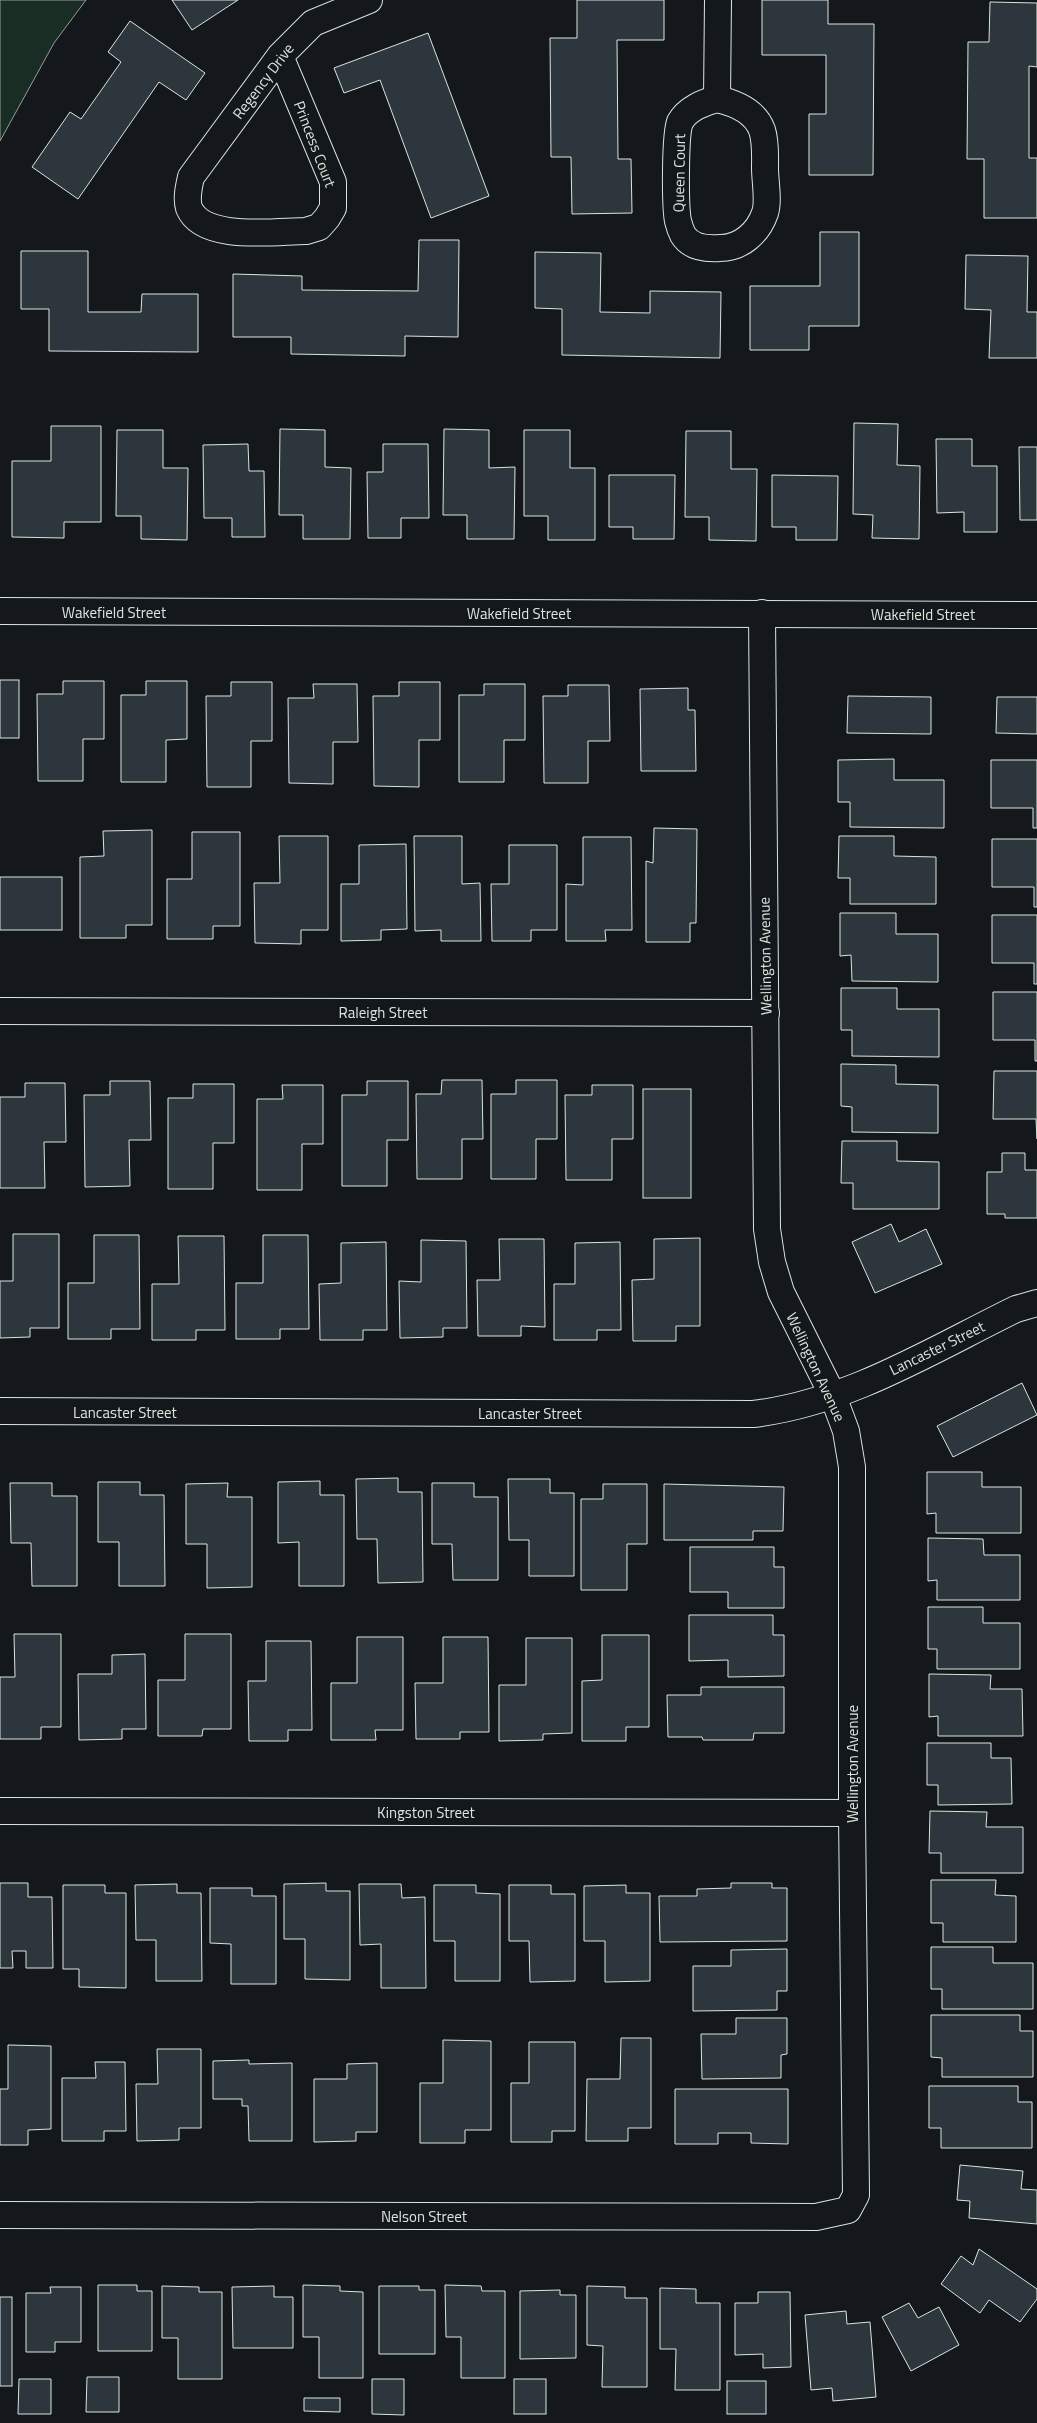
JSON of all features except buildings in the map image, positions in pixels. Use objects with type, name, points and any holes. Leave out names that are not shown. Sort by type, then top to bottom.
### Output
[{"type":"street","name":"Regency Drive","points":[[188,195],[191,177],[280,56],[313,23],[369,0]]},
{"type":"street","points":[[717,98],[718,0]]},
{"type":"street","name":"Princess Court","points":[[188,195],[189,208],[199,220],[210,228],[226,231],[306,230],[318,228],[327,218],[333,208],[333,182],[280,56]]},
{"type":"street","name":"Queen Court","points":[[717,98],[733,102],[754,118],[762,129],[764,143],[765,212],[752,236],[739,244],[722,248],[694,246],[684,236],[678,221],[677,136],[680,122],[689,112],[703,102],[717,98]]},
{"type":"street","name":"Wakefield Street","points":[[0,611],[1037,615]]},
{"type":"street","name":"Wellington Avenue","points":[[762,614],[766,1196],[772,1262],[781,1292],[833,1396],[846,1431],[852,1467],[852,1813],[858,2178],[856,2195],[848,2210]]},
{"type":"street","name":"Raleigh Street","points":[[0,1011],[766,1013]]},
{"type":"street","name":"Lancaster Street","points":[[0,1411],[753,1414],[776,1411],[833,1396],[866,1383],[1016,1309],[1037,1303]]},
{"type":"street","name":"Kingston Street","points":[[0,1811],[852,1813]]},
{"type":"street","name":"Nelson Street","points":[[0,2215],[816,2217],[848,2210]]},
{"type":"green space","points":[[0,0],[86,0],[54,43],[0,141]]}]
